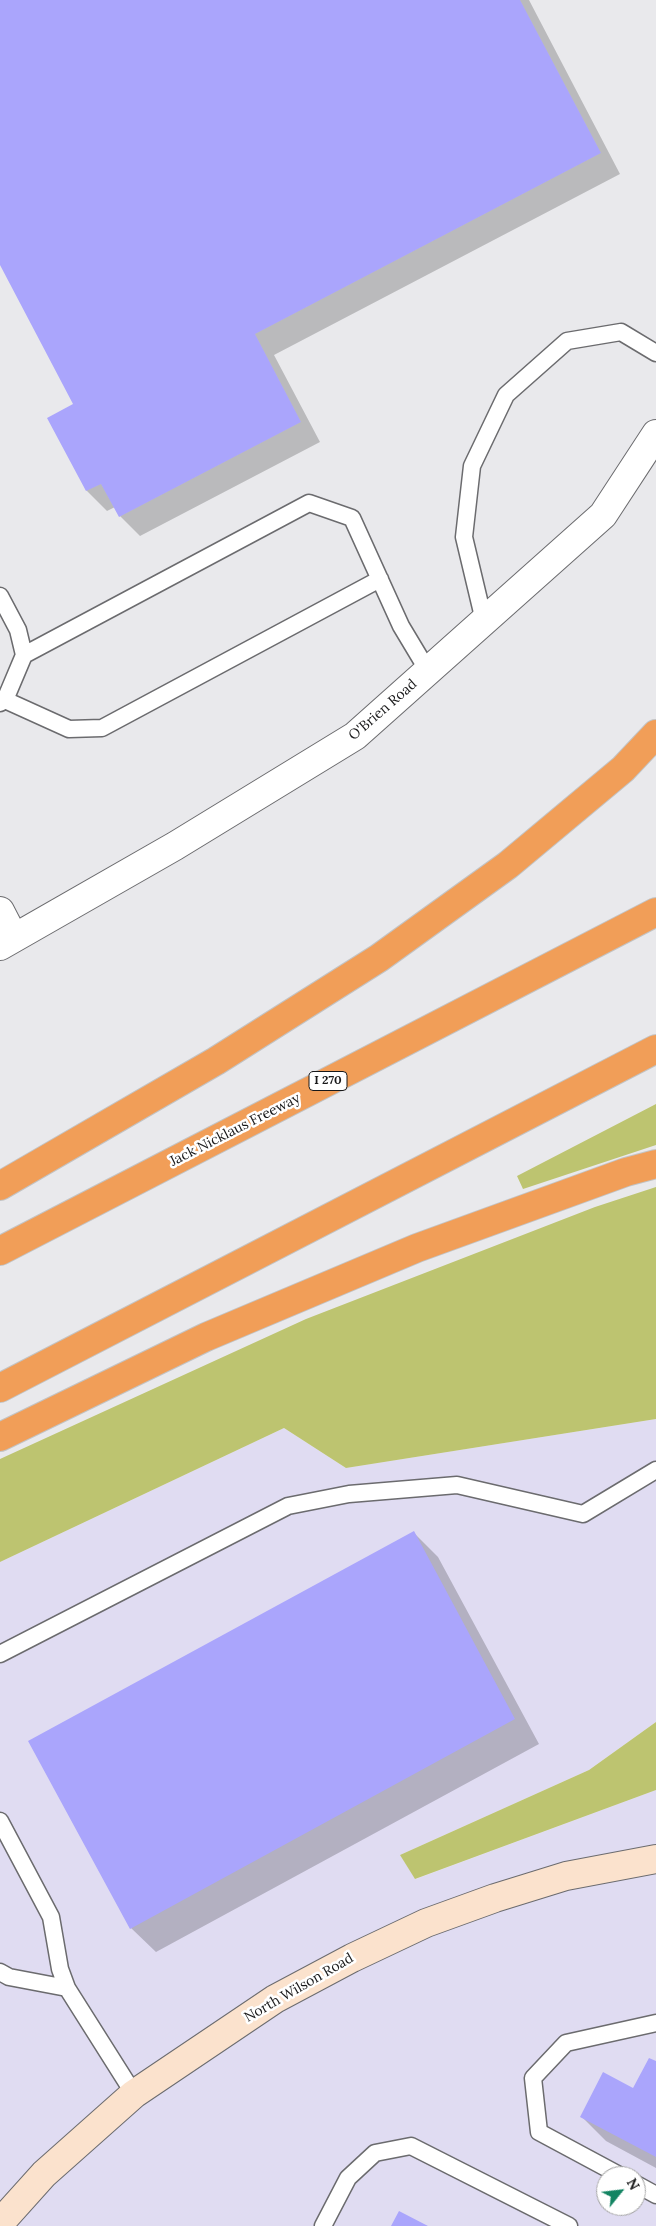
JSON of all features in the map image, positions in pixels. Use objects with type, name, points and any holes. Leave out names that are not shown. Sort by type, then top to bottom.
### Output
[{"type":"highway","points":[[0,1186],[216,1061],[379,958],[508,864],[623,769],[656,734]]},
{"type":"highway","name":"Jack Nicklaus Freeway","points":[[0,1251],[656,912]]},
{"type":"highway","points":[[0,1388],[656,1049]]},
{"type":"highway","points":[[0,1437],[206,1337],[416,1248],[626,1172],[656,1164]]},
{"type":"main road","name":"North Wilson Road","points":[[0,2223],[44,2174],[134,2094],[275,1999],[352,1958],[426,1923],[495,1898],[566,1876],[656,1859]]},
{"type":"street","name":"O'Brien Road","points":[[7,942],[175,846],[355,736],[603,515],[656,434]]},
{"type":"street","points":[[0,911],[7,942]]},
{"type":"lane","points":[[484,621],[464,537],[472,466],[506,395],[568,341],[621,332],[656,353]]},
{"type":"lane","points":[[380,579],[102,728],[68,729],[2,701],[24,655],[308,503],[352,518],[380,579],[401,626],[428,671]]},
{"type":"lane","points":[[0,596],[18,630],[24,655]]},
{"type":"lane","points":[[0,1654],[288,1506],[349,1494],[457,1485],[583,1514],[656,1470]]},
{"type":"lane","points":[[0,1821],[51,1918],[60,1969],[67,1988],[134,2094]]},
{"type":"lane","points":[[0,1972],[9,1977],[67,1988]]},
{"type":"lane","points":[[602,2166],[539,2132],[534,2078],[566,2043],[656,2023]]},
{"type":"lane","points":[[323,2226],[348,2178],[375,2153],[411,2146],[569,2226]]},
{"type":"shaded area","points":[[656,1419],[656,1722],[589,1770],[400,1855],[416,1879],[656,1790],[656,2226],[0,2226],[0,1562],[284,1428],[346,1468]]},
{"type":"green space","points":[[656,1104],[656,1145],[523,1189],[517,1176]]},
{"type":"green space","points":[[656,1187],[656,1419],[346,1468],[284,1428],[0,1562],[0,1459],[306,1319],[595,1207]]},
{"type":"green space","points":[[656,1722],[656,1790],[415,1879],[400,1855],[589,1770]]},
{"type":"building","points":[[0,0],[520,0],[601,153],[255,334],[301,422],[119,517],[101,484],[86,491],[47,418],[73,404],[0,265]]},
{"type":"building","points":[[414,1531],[515,1719],[130,1929],[28,1741]]},
{"type":"building","points":[[649,2058],[656,2061],[656,2157],[580,2117],[603,2072],[633,2088]]},
{"type":"building","points":[[399,2211],[428,2226],[391,2226]]}]
